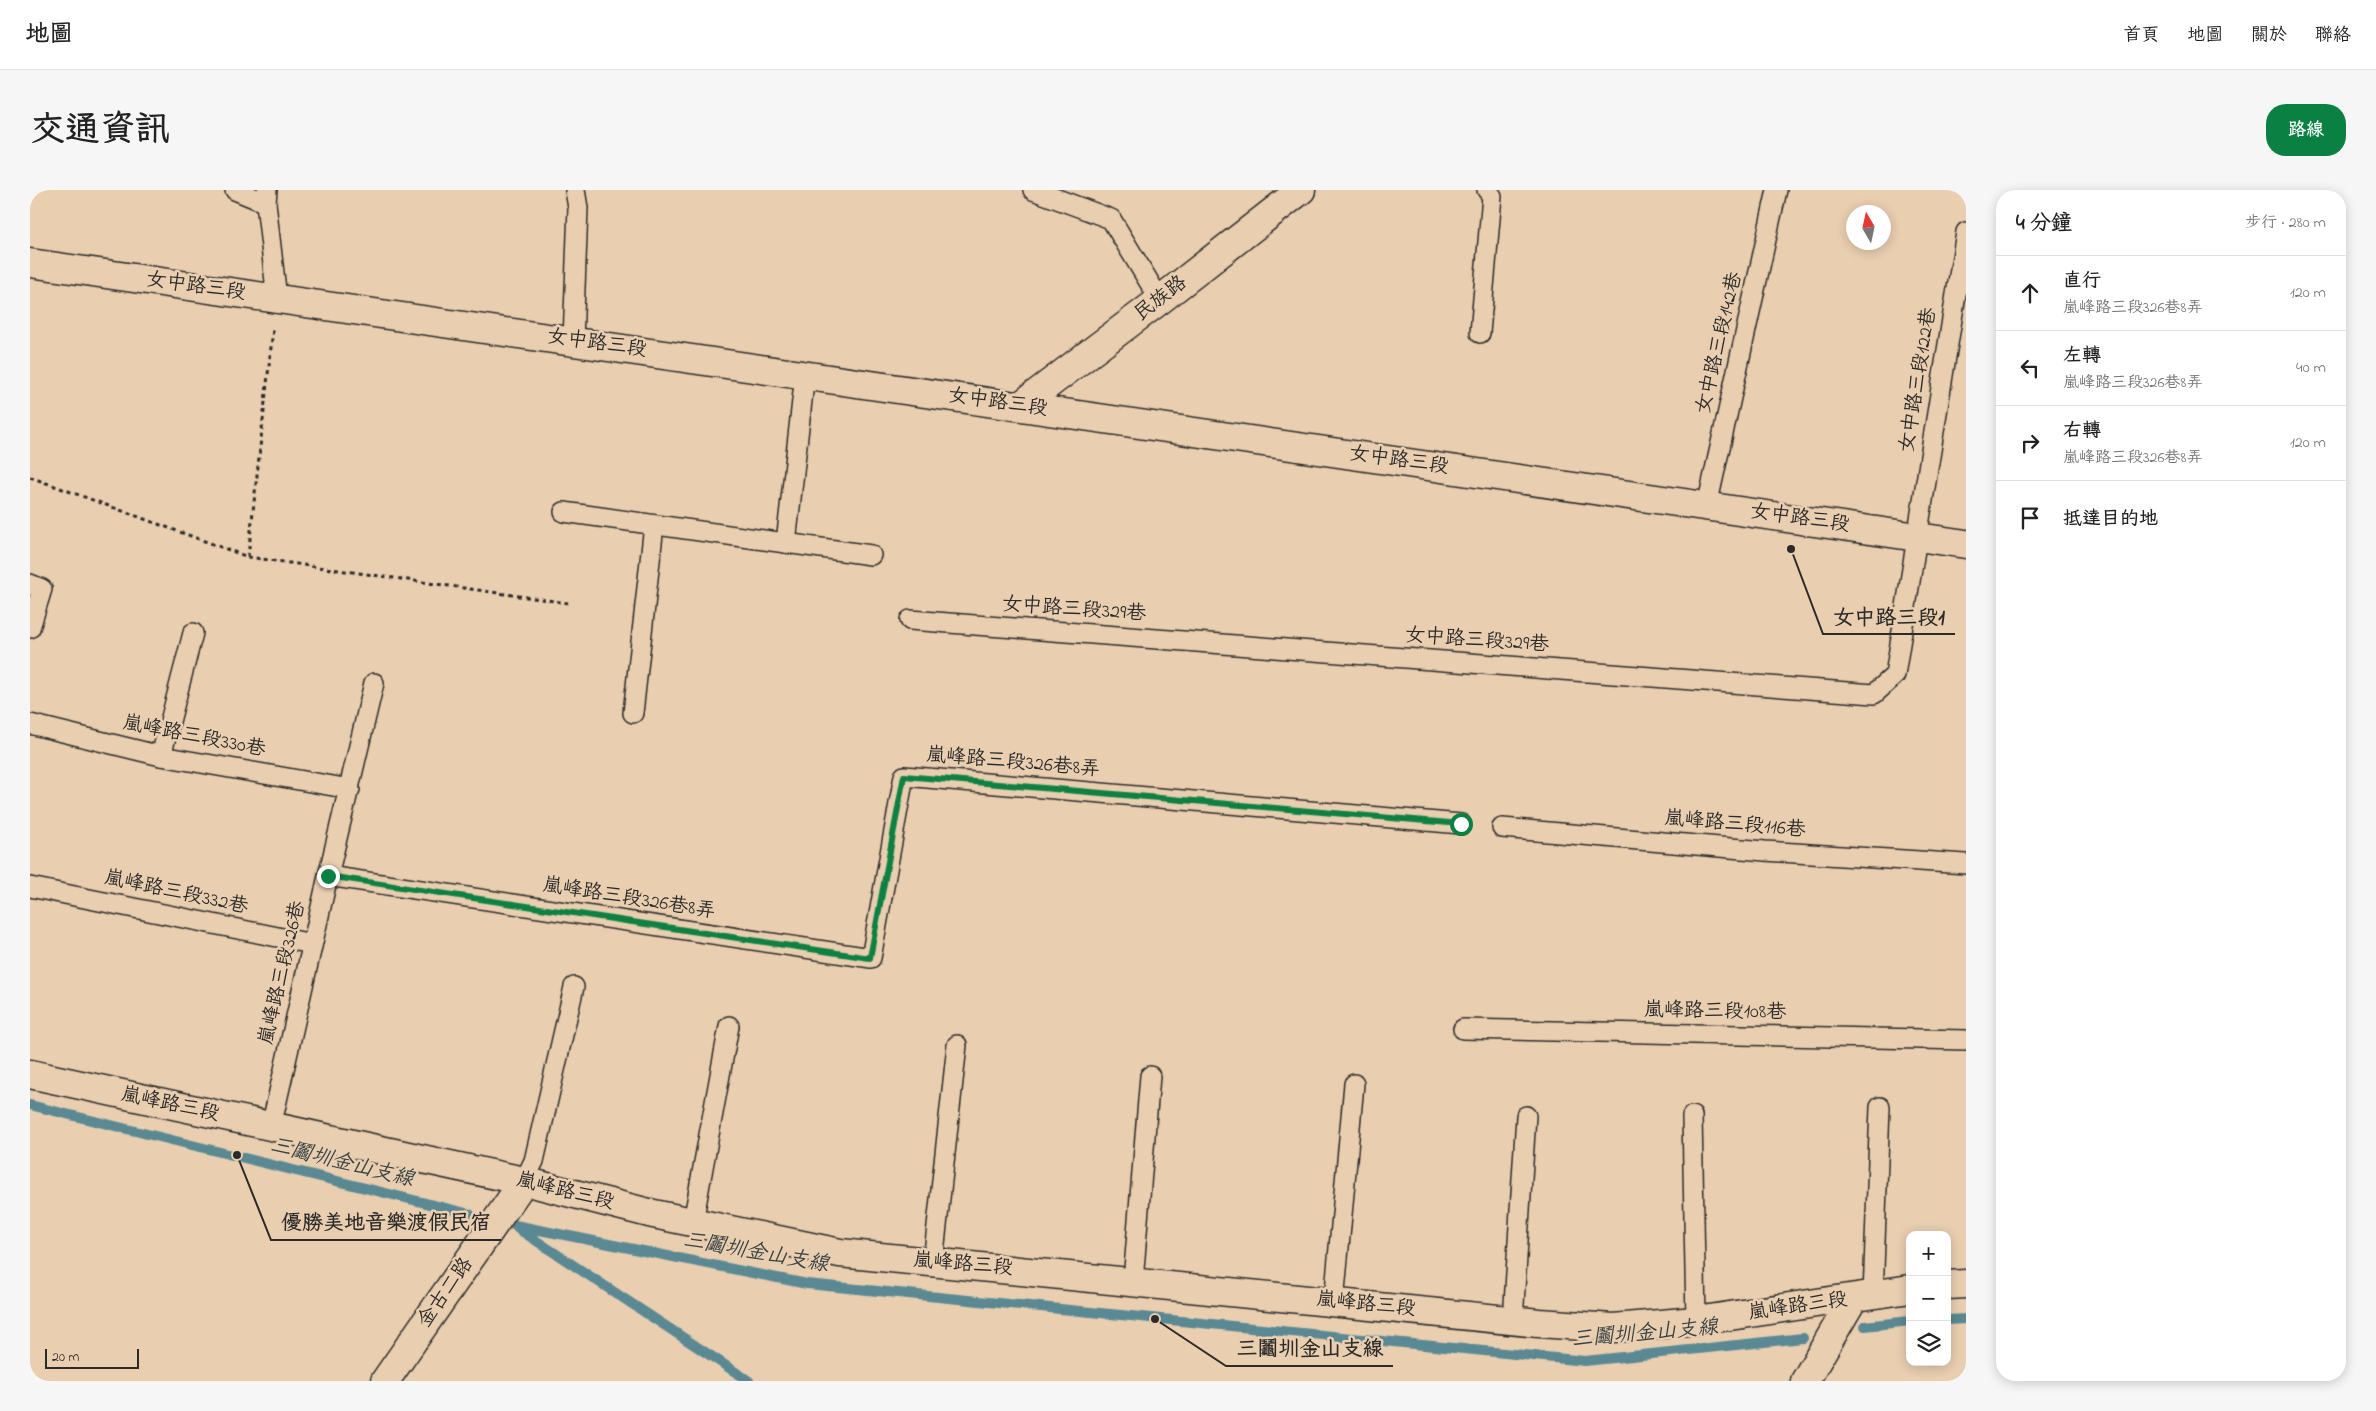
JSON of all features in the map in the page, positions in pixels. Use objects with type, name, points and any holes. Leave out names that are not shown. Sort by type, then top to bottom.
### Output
[{"type":"street","name":"民族路","points":[[1020,406],[1301,190]]},
{"type":"street","name":"女中路三段","points":[[30,263],[1966,544]]},
{"type":"street","name":"嵐峰路三段","points":[[30,1074],[524,1181],[649,1213],[840,1253],[1513,1320],[1613,1328],[1696,1321],[1863,1298],[1906,1290]]},
{"type":"street","name":"金古二路","points":[[385,1381],[524,1181]]},
{"type":"street","points":[[1951,1285],[1966,1284]]},
{"type":"street","points":[[1806,1380],[1863,1298]]},
{"type":"lane","points":[[235,190],[266,196],[277,299]]},
{"type":"lane","points":[[574,341],[578,208],[575,190]]},
{"type":"lane","points":[[1033,190],[1111,219],[1160,300]]},
{"type":"lane","points":[[1480,333],[1492,196],[1487,190]]},
{"type":"lane","name":"女中路三段142巷","points":[[1707,506],[1777,190]]},
{"type":"lane","name":"女中路三段122巷","points":[[1917,536],[1966,232]]},
{"type":"lane","points":[[786,543],[805,374]]},
{"type":"lane","points":[[564,512],[872,556]]},
{"type":"lane","points":[[633,713],[654,525]]},
{"type":"lane","name":"女中路三段329巷","points":[[910,620],[1874,694],[1895,674],[1917,536]]},
{"type":"lane","points":[[30,584],[42,589],[30,628]]},
{"type":"lane","points":[[161,756],[193,633]]},
{"type":"lane","name":"嵐峰路三段326巷","points":[[271,1127],[374,683]]},
{"type":"lane","name":"嵐峰路三段330巷","points":[[30,724],[161,756],[350,789]]},
{"type":"lane","name":"嵐峰路三段326巷8弄","points":[[328,876],[870,958],[904,776],[1461,824]]},
{"type":"lane","name":"嵐峰路三段116巷","points":[[1502,828],[1755,850],[1966,864]]},
{"type":"lane","name":"嵐峰路三段332巷","points":[[30,886],[312,944]]},
{"type":"lane","points":[[524,1181],[534,1161],[574,987]]},
{"type":"lane","points":[[693,1222],[729,1026]]},
{"type":"lane","name":"嵐峰路三段108巷","points":[[1463,1029],[1966,1040]]},
{"type":"lane","points":[[933,1262],[957,1045]]},
{"type":"lane","points":[[1133,1281],[1150,1076]]},
{"type":"lane","points":[[1334,1302],[1354,1084]]},
{"type":"lane","points":[[1863,1298],[1880,1107]]},
{"type":"lane","points":[[1513,1320],[1526,1116]]},
{"type":"lane","points":[[1692,1116],[1696,1321]]},
{"type":"path","points":[[248,557],[277,299]]},
{"type":"path","points":[[30,477],[248,557],[568,603]]},
{"type":"waterway","name":"三鬮圳金山支線","points":[[30,1105],[470,1214]]},
{"type":"waterway","name":"三鬮圳金山支線","points":[[510,1224],[807,1284],[1585,1361],[1803,1338]]},
{"type":"waterway","points":[[517,1228],[749,1381]]},
{"type":"waterway","name":"三鬮圳金山支線","points":[[1951,1320],[1966,1319]]},
{"type":"waterway","name":"三鬮圳金山支線","points":[[1865,1326],[1906,1321]]},
{"type":"place","name":"女中路三段1","points":[[1791,549]]},
{"type":"place","name":"優勝美地音樂渡假民宿","points":[[237,1155]]},
{"type":"place","name":"三鬮圳金山支線","points":[[1155,1319]]},
{"type":"route","points":[[328,876],[870,958],[904,776],[1461,824]]}]
